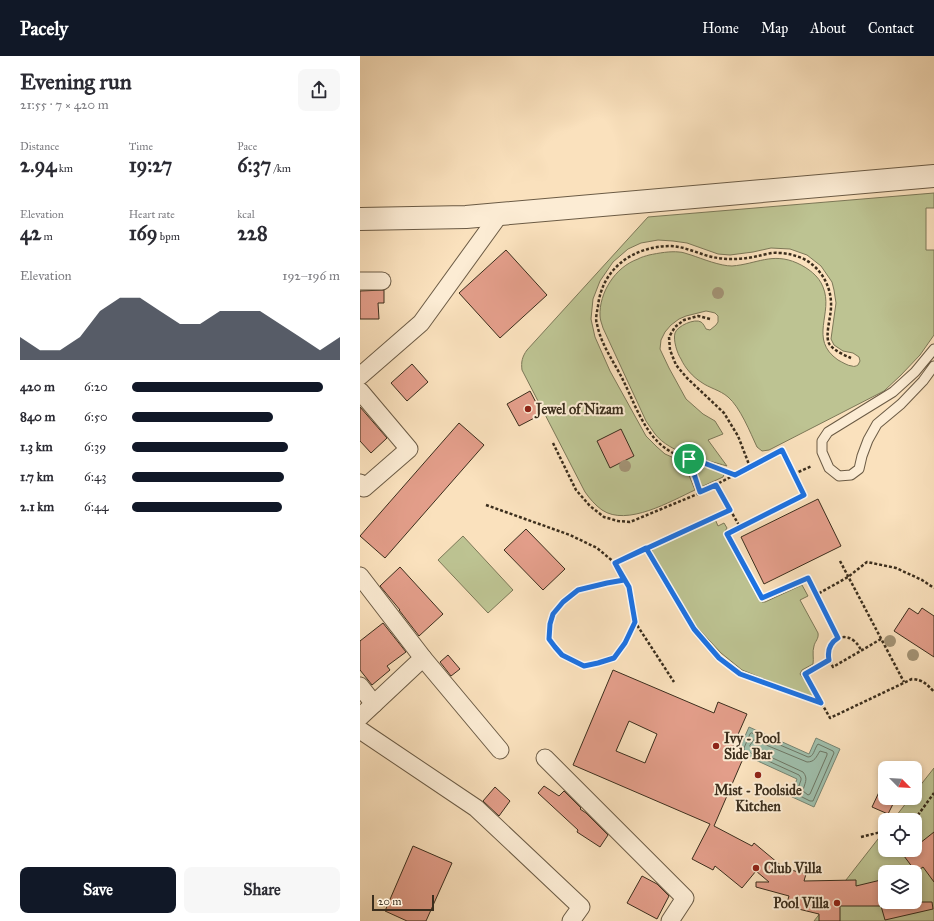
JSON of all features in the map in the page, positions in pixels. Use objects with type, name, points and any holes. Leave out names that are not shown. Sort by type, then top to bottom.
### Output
[{"type":"street","points":[[360,219],[466,217],[934,176]]},
{"type":"street","points":[[360,376],[421,323],[500,214]]},
{"type":"street","points":[[360,281],[382,281]]},
{"type":"street","points":[[360,391],[409,449],[364,488],[360,483]]},
{"type":"street","points":[[360,576],[423,658],[500,750]]},
{"type":"street","points":[[360,717],[423,658]]},
{"type":"street","points":[[360,686],[374,704]]},
{"type":"street","points":[[360,730],[476,808],[581,906],[571,921]]},
{"type":"street","points":[[545,758],[685,898],[670,921]]},
{"type":"lane","points":[[934,349],[915,372],[893,392],[828,432],[822,441],[822,452],[830,468],[839,476],[851,475],[859,469],[868,440],[877,424],[901,404],[923,381],[934,366]]},
{"type":"path","points":[[735,475],[704,463],[679,456],[664,448],[652,434],[637,410],[605,349],[596,323],[598,301],[603,284],[618,264],[635,253],[653,248],[670,246],[688,249],[717,258],[736,259],[777,252],[791,254],[804,259],[815,267],[824,277],[829,290],[831,306],[827,338],[830,345],[839,352],[851,358]]},
{"type":"path","points":[[710,319],[698,316],[684,320],[675,327],[669,337],[670,350],[676,365],[687,378],[724,413],[738,436],[750,467]]},
{"type":"path","points":[[553,443],[576,490],[590,506],[604,517],[618,521],[630,522],[716,485],[782,450],[804,495],[727,534],[762,598],[808,578],[838,638]]},
{"type":"path","points":[[689,459],[700,492]]},
{"type":"path","points":[[794,474],[825,460]]},
{"type":"path","points":[[716,485],[740,527]]},
{"type":"path","points":[[486,505],[570,535],[597,548],[615,563],[629,587],[635,622],[674,682]]},
{"type":"path","points":[[615,563],[730,510]]},
{"type":"path","points":[[646,548],[694,629],[719,658],[740,674],[821,703]]},
{"type":"path","points":[[840,561],[904,682]]},
{"type":"path","points":[[816,595],[848,577],[867,562],[896,568],[922,580],[934,588]]},
{"type":"path","points":[[624,580],[578,590],[563,602],[553,614],[550,624],[549,639],[562,655],[584,666],[614,658],[625,643],[635,622]]},
{"type":"path","points":[[861,650],[858,644],[852,639],[845,637],[838,638],[828,650],[829,660],[833,666],[881,639]]},
{"type":"path","points":[[829,660],[805,674],[830,718],[912,679],[921,680],[934,692]]},
{"type":"path","points":[[920,813],[934,794]]},
{"type":"path","points":[[861,836],[878,832]]},
{"type":"green space","points":[[934,193],[934,208],[926,208],[926,250],[934,250],[934,335],[920,355],[884,391],[769,450],[762,451],[757,447],[737,407],[732,401],[725,395],[695,378],[685,366],[677,350],[675,343],[676,330],[683,325],[698,321],[702,323],[706,329],[710,330],[718,322],[718,316],[715,313],[706,311],[686,316],[671,325],[665,332],[661,340],[660,349],[686,399],[703,414],[715,421],[723,434],[708,440],[727,466],[688,455],[670,446],[655,434],[646,421],[603,328],[600,316],[600,307],[610,282],[622,268],[630,263],[649,255],[664,252],[682,252],[727,266],[772,259],[788,260],[797,263],[805,267],[816,276],[823,287],[826,297],[826,306],[823,335],[829,352],[838,360],[855,366],[858,365],[860,361],[859,357],[853,353],[843,351],[834,345],[831,339],[836,303],[832,282],[821,266],[807,255],[790,249],[771,248],[730,255],[718,254],[687,243],[658,240],[641,243],[628,249],[613,262],[600,281],[593,299],[591,319],[595,337],[610,371],[646,436],[665,454],[684,463],[695,490],[662,506],[624,516],[612,514],[602,510],[593,502],[585,492],[522,370],[522,360],[527,350],[648,217]]},
{"type":"green space","points":[[696,464],[725,472],[723,477],[701,487],[694,466]]},
{"type":"green space","points":[[715,519],[718,526],[724,523],[727,528],[724,533],[762,602],[802,585],[808,596],[800,600],[818,635],[813,648],[813,664],[802,670],[800,674],[817,697],[816,700],[742,670],[721,653],[696,626],[653,554],[652,551],[654,548]]},
{"type":"green space","points":[[463,536],[513,590],[488,613],[438,560]]},
{"type":"green space","points":[[934,768],[934,921],[814,921],[878,839],[878,857],[922,857],[922,813],[898,813],[905,805],[922,805],[922,783]]},
{"type":"water","points":[[749,727],[809,754],[816,738],[840,749],[814,807],[790,796],[797,779],[738,752]]},
{"type":"building","points":[[506,250],[547,295],[500,338],[459,293]]},
{"type":"building","points":[[384,290],[384,303],[378,303],[379,319],[360,319],[360,291]]},
{"type":"building","points":[[412,364],[428,382],[407,401],[391,383]]},
{"type":"building","points":[[530,391],[542,414],[519,426],[507,404]]},
{"type":"building","points":[[360,407],[387,438],[371,453],[360,441]]},
{"type":"building","points":[[459,423],[484,445],[385,558],[360,536]]},
{"type":"building","points":[[621,429],[634,456],[610,468],[597,441]]},
{"type":"building","points":[[818,499],[841,546],[764,584],[741,537]]},
{"type":"building","points":[[526,529],[565,569],[543,590],[504,550]]},
{"type":"building","points":[[400,567],[443,614],[419,636],[380,586]]},
{"type":"building","points":[[909,608],[918,614],[922,608],[934,616],[934,657],[894,631]]},
{"type":"building","points":[[383,623],[406,652],[387,666],[390,670],[372,685],[360,670],[360,641]]},
{"type":"building","points":[[448,655],[460,669],[451,676],[440,662]]},
{"type":"building","points":[[613,670],[714,713],[718,702],[747,714],[729,755],[742,761],[714,826],[752,846],[754,843],[784,868],[806,874],[804,881],[856,880],[856,886],[878,881],[878,906],[840,906],[840,921],[819,921],[819,914],[786,906],[789,896],[756,887],[756,882],[769,882],[756,871],[742,888],[715,866],[713,870],[692,859],[710,824],[573,765]],"holes":[[[629,721],[657,734],[645,763],[616,751]]]},
{"type":"building","points":[[544,786],[559,796],[564,791],[581,808],[580,809],[608,835],[600,847],[577,832],[578,830],[538,793]]},
{"type":"building","points":[[495,787],[510,801],[499,816],[483,801]]},
{"type":"building","points":[[878,794],[878,805],[892,805],[888,813],[872,807]]},
{"type":"building","points":[[934,832],[934,882],[923,867],[922,868],[922,865],[911,865],[905,857],[922,857],[922,841]]},
{"type":"building","points":[[413,846],[452,863],[426,921],[407,921],[385,911]]},
{"type":"building","points":[[642,876],[657,884],[669,896],[657,919],[627,903]]},
{"type":"building","points":[[922,902],[932,902],[933,909],[885,920],[882,909],[922,909]]},
{"type":"place","name":"Jewel of Nizam","points":[[528,409]]},
{"type":"place","name":"Ivy - Pool Side Bar","points":[[716,746]]},
{"type":"place","name":"Mist - Poolside Kitchen","points":[[758,775]]},
{"type":"place","name":"Club Villa","points":[[756,868]]},
{"type":"place","name":"Pool Villa","points":[[837,903]]},
{"type":"route","points":[[689,459],[700,492],[716,485],[730,510],[646,548],[615,563],[629,587],[635,622],[625,643],[614,658],[584,666],[562,655],[549,639],[550,624],[553,614],[563,602],[578,590],[624,580],[615,563],[646,548],[694,629],[719,658],[740,674],[821,703],[805,674],[829,660],[828,650],[830,645],[838,638],[808,578],[762,598],[727,534],[804,495],[782,450],[735,475],[689,459]]}]
